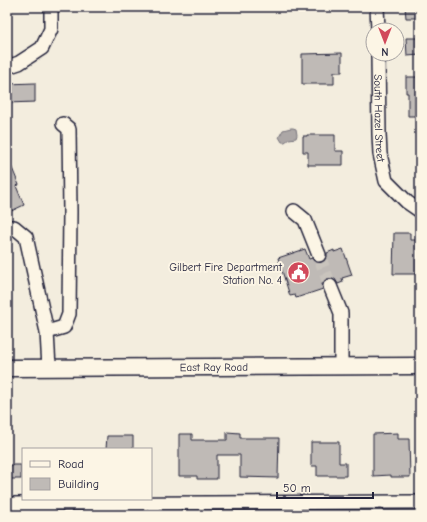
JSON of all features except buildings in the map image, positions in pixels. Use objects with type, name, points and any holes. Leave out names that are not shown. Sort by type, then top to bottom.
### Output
[{"type":"main road","name":"East Ray Road","points":[[7,368],[420,366]]},
{"type":"street","points":[[7,66],[19,63],[42,48],[51,29],[51,7]]},
{"type":"street","points":[[377,7],[378,22]]},
{"type":"street","name":"South Hazel Street","points":[[378,62],[380,154],[386,181],[420,211]]},
{"type":"street","points":[[47,332],[64,327],[69,314],[69,129],[63,124]]},
{"type":"street","points":[[294,211],[305,220],[319,255]]},
{"type":"street","points":[[7,227],[14,227],[26,237],[47,332],[49,368]]},
{"type":"street","points":[[330,286],[341,313],[341,366]]},
{"type":"street","points":[[7,504],[184,509],[420,502]]},
{"type":"shaded area","points":[[291,128],[296,129],[296,138],[282,142],[279,137],[283,130]]},
{"type":"tunnel","points":[[319,255],[330,286]]},
{"type":"place","name":"Gilbert Fire Department Station No. 4","points":[[298,273]]}]
